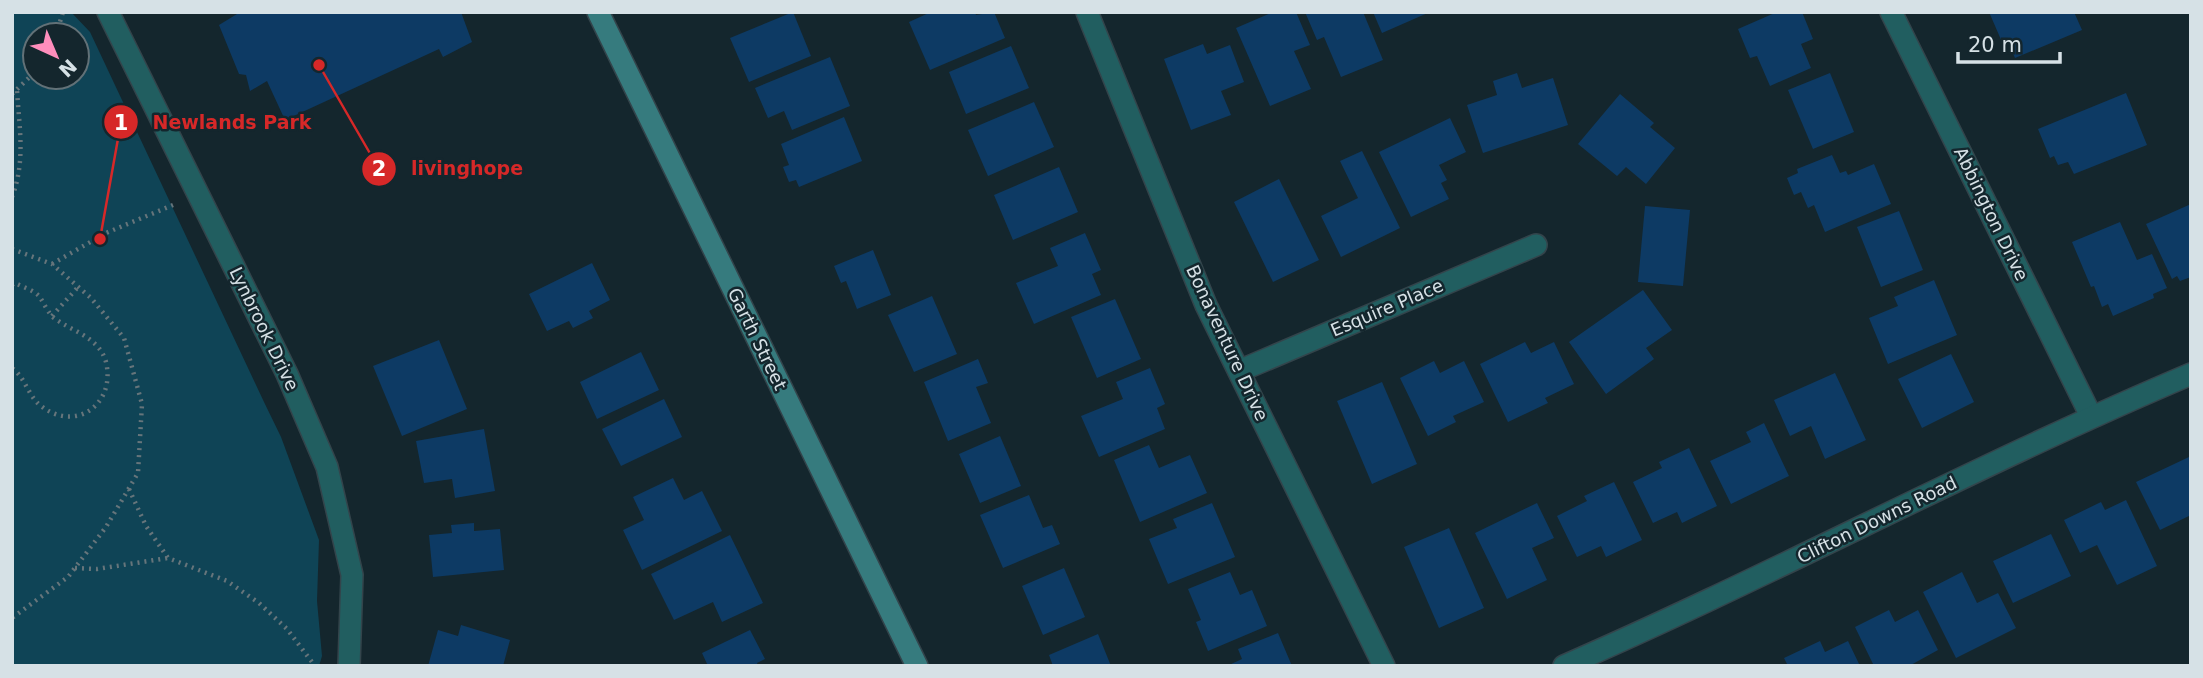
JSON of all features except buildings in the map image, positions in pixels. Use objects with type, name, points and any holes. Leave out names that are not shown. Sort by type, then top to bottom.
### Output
[{"type":"main road","name":"Garth Street","points":[[598,12],[917,666]]},
{"type":"street","name":"Lynbrook Drive","points":[[108,12],[290,381],[327,467],[352,575],[349,666]]},
{"type":"street","name":"Bonaventure Drive","points":[[1087,12],[1206,305],[1384,666]]},
{"type":"street","name":"Abbington Drive","points":[[1891,12],[2091,416]]},
{"type":"street","name":"Esquire Place","points":[[1239,371],[1536,245]]},
{"type":"street","name":"Clifton Downs Road","points":[[1564,666],[1690,610],[2091,416],[2191,374]]},
{"type":"path","points":[[12,197],[18,182],[22,151],[14,92]]},
{"type":"path","points":[[52,264],[106,233],[198,194]]},
{"type":"path","points":[[12,249],[52,264],[91,298],[124,338],[142,404],[138,473],[106,527],[68,577],[12,618]]},
{"type":"path","points":[[12,285],[15,283],[36,293],[52,316],[96,343],[106,361],[108,386],[98,405],[84,415],[65,416],[41,407],[28,392],[17,371],[12,368]]},
{"type":"path","points":[[52,316],[78,287]]},
{"type":"path","points":[[129,488],[146,526],[168,558]]},
{"type":"path","points":[[75,568],[97,569],[168,558],[227,581],[259,603],[287,629],[315,666]]},
{"type":"shaded area","points":[[12,12],[71,12],[80,21],[21,21],[21,91],[91,91],[91,34],[281,437],[319,540],[317,601],[322,656],[319,666],[12,666]]},
{"type":"place","name":"livinghope","points":[[319,65]]},
{"type":"place","name":"Newlands Park","points":[[100,239]]}]
